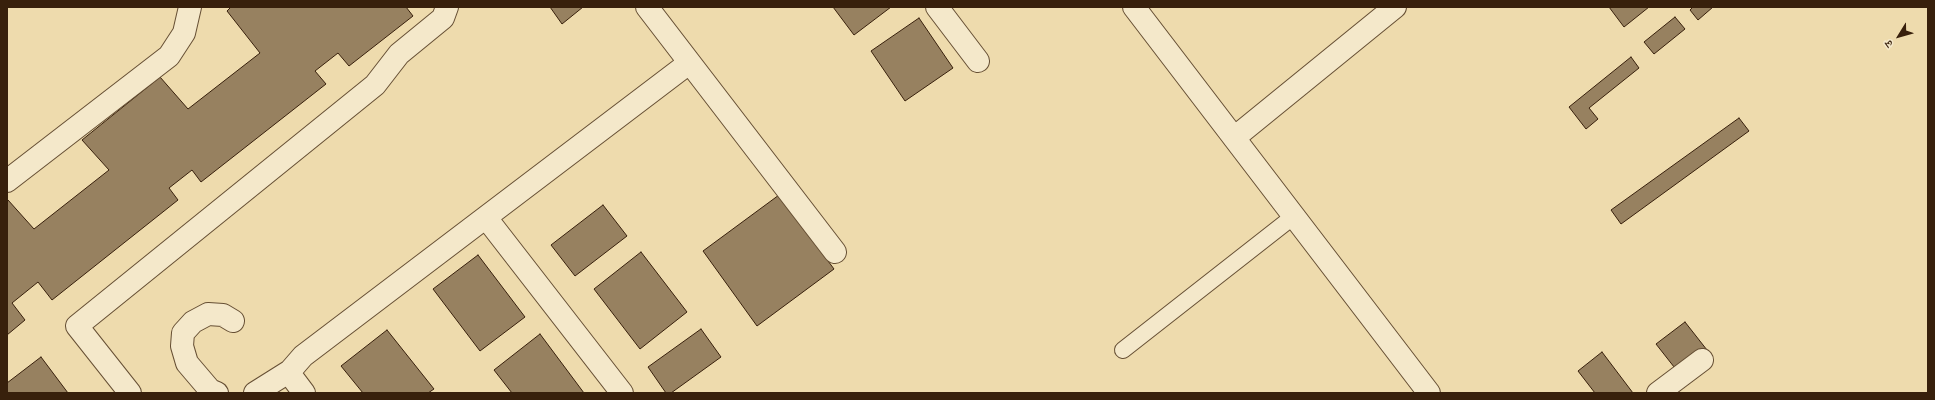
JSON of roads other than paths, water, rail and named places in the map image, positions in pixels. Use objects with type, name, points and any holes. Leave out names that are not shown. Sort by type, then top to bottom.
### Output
[{"type":"street","points":[[7,181],[169,56],[184,33],[190,7]]},
{"type":"street","points":[[130,393],[77,326],[375,85],[399,54],[443,18],[447,7]]},
{"type":"street","points":[[647,7],[835,252]]},
{"type":"street","points":[[937,7],[978,61]]},
{"type":"street","points":[[1234,138],[1395,7]]},
{"type":"street","points":[[1143,10],[1234,138],[1429,393]]},
{"type":"street","points":[[255,393],[290,371],[303,356],[486,219],[689,63]]},
{"type":"street","points":[[486,219],[622,393]]},
{"type":"street","points":[[218,393],[210,390],[187,362],[182,346],[183,333],[193,322],[208,314],[223,315],[233,321]]},
{"type":"street","points":[[1658,393],[1702,360]]},
{"type":"street","points":[[290,371],[292,377],[304,393]]},
{"type":"lane","points":[[1123,350],[1294,216]]}]
